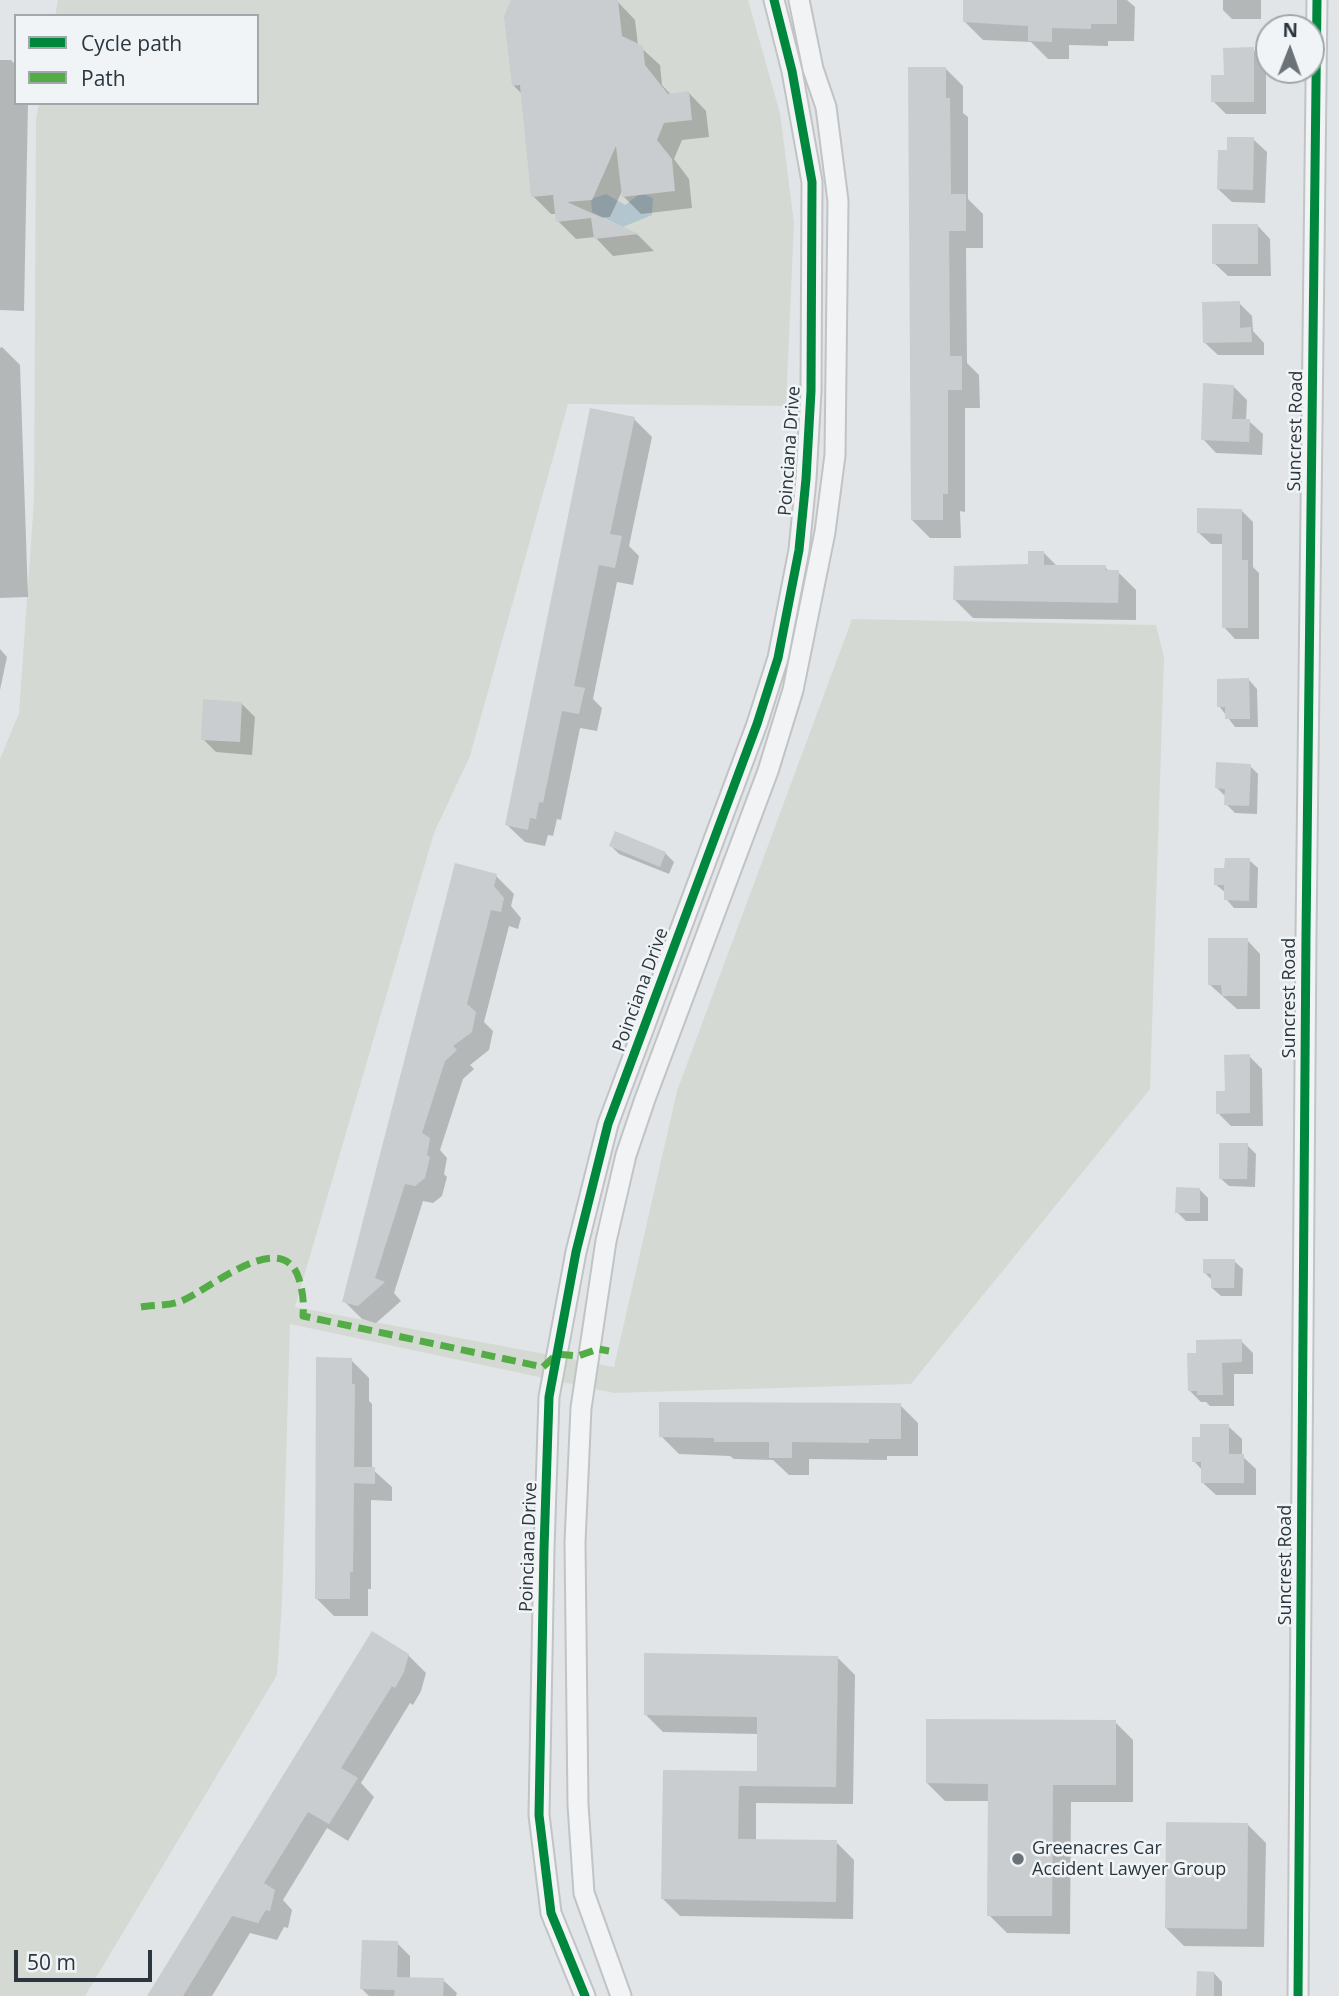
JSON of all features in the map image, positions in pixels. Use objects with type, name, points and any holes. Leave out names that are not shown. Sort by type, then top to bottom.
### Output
[{"type":"street","name":"Poinciana Drive","points":[[585,1996],[551,1913],[539,1815],[549,1397],[576,1252],[608,1124],[757,724],[778,658],[799,550],[811,391],[812,182],[792,71],[774,0]]},
{"type":"street","points":[[621,1996],[584,1893],[583,1880],[578,1805],[575,1550],[581,1408],[606,1241],[626,1155],[768,771],[793,690],[825,532],[835,455],[838,201],[826,107],[813,69],[799,0]]},
{"type":"street","name":"Suncrest Road","points":[[1298,1996],[1317,0]]},
{"type":"shaded area","points":[[58,0],[748,0],[780,113],[794,223],[786,406],[568,404],[470,756],[434,833],[295,1307],[614,1367],[677,1091],[852,619],[1156,625],[1164,657],[1150,1089],[911,1384],[614,1393],[290,1324],[282,1603],[277,1675],[85,1996],[0,1996],[0,759],[19,713],[34,499],[36,119],[39,105],[259,105],[259,14],[55,14]]},
{"type":"water","points":[[641,193],[653,198],[652,215],[623,227],[592,212],[591,199],[606,194],[625,205]]},
{"type":"building","points":[[511,0],[618,0],[622,36],[643,46],[645,65],[668,94],[689,91],[692,120],[664,123],[657,140],[672,159],[675,191],[622,197],[616,146],[592,200],[567,202],[639,234],[594,239],[591,218],[556,222],[553,195],[531,197],[520,85],[512,86],[504,16]]},
{"type":"building","points":[[963,0],[1117,0],[1117,24],[1091,24],[1091,29],[1052,28],[1052,42],[1028,41],[1028,26],[963,22]]},
{"type":"building","points":[[1254,47],[1254,102],[1211,102],[1211,75],[1224,75],[1223,48]]},
{"type":"building","points":[[908,67],[946,67],[946,98],[950,98],[951,194],[966,194],[966,231],[949,231],[950,356],[962,356],[962,390],[948,390],[948,494],[943,494],[943,520],[911,520]]},
{"type":"building","points":[[1227,137],[1254,137],[1253,190],[1217,189],[1218,150],[1227,150]]},
{"type":"building","points":[[1212,224],[1258,224],[1258,264],[1212,264]]},
{"type":"building","points":[[1240,301],[1240,328],[1251,327],[1252,342],[1203,343],[1202,302]]},
{"type":"building","points":[[1203,383],[1234,385],[1232,419],[1250,419],[1249,442],[1201,440]]},
{"type":"building","points":[[590,408],[635,417],[610,534],[622,536],[615,568],[599,565],[574,686],[585,688],[579,714],[562,711],[543,803],[539,802],[536,819],[530,818],[528,830],[505,825]]},
{"type":"building","points":[[1197,508],[1242,509],[1242,560],[1248,560],[1248,628],[1222,628],[1222,534],[1197,533]]},
{"type":"building","points":[[1028,551],[1044,551],[1044,565],[1106,565],[1106,570],[1119,570],[1118,603],[953,600],[954,566],[1028,564]]},
{"type":"building","points":[[1249,678],[1250,719],[1225,719],[1225,707],[1217,707],[1217,679]]},
{"type":"building","points":[[203,699],[242,702],[240,742],[201,740]]},
{"type":"building","points":[[1216,762],[1251,764],[1249,806],[1224,805],[1225,789],[1215,788]]},
{"type":"building","points":[[615,831],[666,852],[660,867],[609,846]]},
{"type":"building","points":[[1225,858],[1250,858],[1249,901],[1224,900],[1224,885],[1214,885],[1214,868],[1224,868]]},
{"type":"building","points":[[455,863],[497,874],[494,886],[504,898],[501,912],[491,910],[467,1004],[476,1012],[472,1032],[453,1046],[457,1050],[445,1061],[422,1133],[430,1138],[427,1155],[430,1157],[425,1178],[415,1186],[405,1184],[375,1278],[385,1282],[358,1306],[342,1302]]},
{"type":"building","points":[[1208,938],[1248,938],[1247,996],[1222,996],[1221,985],[1208,985]]},
{"type":"building","points":[[1250,1054],[1250,1113],[1216,1114],[1216,1091],[1225,1091],[1224,1055]]},
{"type":"building","points":[[1219,1143],[1248,1143],[1247,1179],[1219,1179]]},
{"type":"building","points":[[1176,1187],[1200,1188],[1200,1213],[1175,1213]]},
{"type":"building","points":[[1203,1259],[1235,1259],[1234,1288],[1211,1288],[1211,1274],[1203,1273]]},
{"type":"building","points":[[1242,1339],[1242,1362],[1222,1363],[1223,1395],[1197,1395],[1197,1391],[1188,1391],[1187,1353],[1196,1353],[1196,1340]]},
{"type":"building","points":[[316,1357],[352,1358],[352,1384],[355,1384],[354,1467],[375,1467],[375,1484],[354,1483],[350,1599],[315,1599]]},
{"type":"building","points":[[659,1402],[901,1403],[901,1439],[869,1439],[869,1443],[792,1442],[792,1458],[769,1458],[769,1442],[714,1442],[714,1438],[659,1437]]},
{"type":"building","points":[[1200,1424],[1229,1424],[1229,1454],[1244,1454],[1244,1483],[1201,1483],[1201,1462],[1192,1462],[1192,1437],[1200,1437]]},
{"type":"building","points":[[372,1631],[409,1654],[404,1672],[395,1688],[392,1686],[341,1768],[358,1778],[329,1824],[308,1812],[264,1883],[275,1890],[270,1911],[266,1910],[258,1923],[232,1916],[183,1996],[147,1996]]},
{"type":"building","points":[[644,1653],[838,1656],[836,1787],[739,1786],[738,1839],[837,1840],[836,1902],[661,1899],[663,1770],[757,1771],[757,1717],[644,1715]]},
{"type":"building","points":[[926,1719],[1116,1720],[1116,1785],[1053,1785],[1052,1916],[987,1916],[988,1784],[926,1783]]},
{"type":"building","points":[[1166,1822],[1248,1823],[1247,1929],[1165,1928]]},
{"type":"building","points":[[362,1940],[398,1941],[397,1977],[444,1978],[443,1996],[394,1996],[395,1990],[360,1989]]},
{"type":"building","points":[[1197,1971],[1214,1972],[1214,1996],[1196,1996]]},
{"type":"marked path","points":[[141,1307],[179,1302],[244,1266],[277,1258],[290,1264],[299,1279],[303,1316],[543,1367],[557,1354],[578,1356],[598,1349],[609,1351]]},
{"type":"cycle path","points":[[585,1996],[551,1913],[539,1815],[549,1397],[576,1252],[608,1124],[757,724],[778,658],[799,550],[811,391],[812,182],[792,71],[774,0]]},
{"type":"cycle path","points":[[1298,1996],[1306,934],[1317,0]]},
{"type":"place","name":"Greenacres Car Accident Lawyer Group","points":[[1018,1859]]}]
